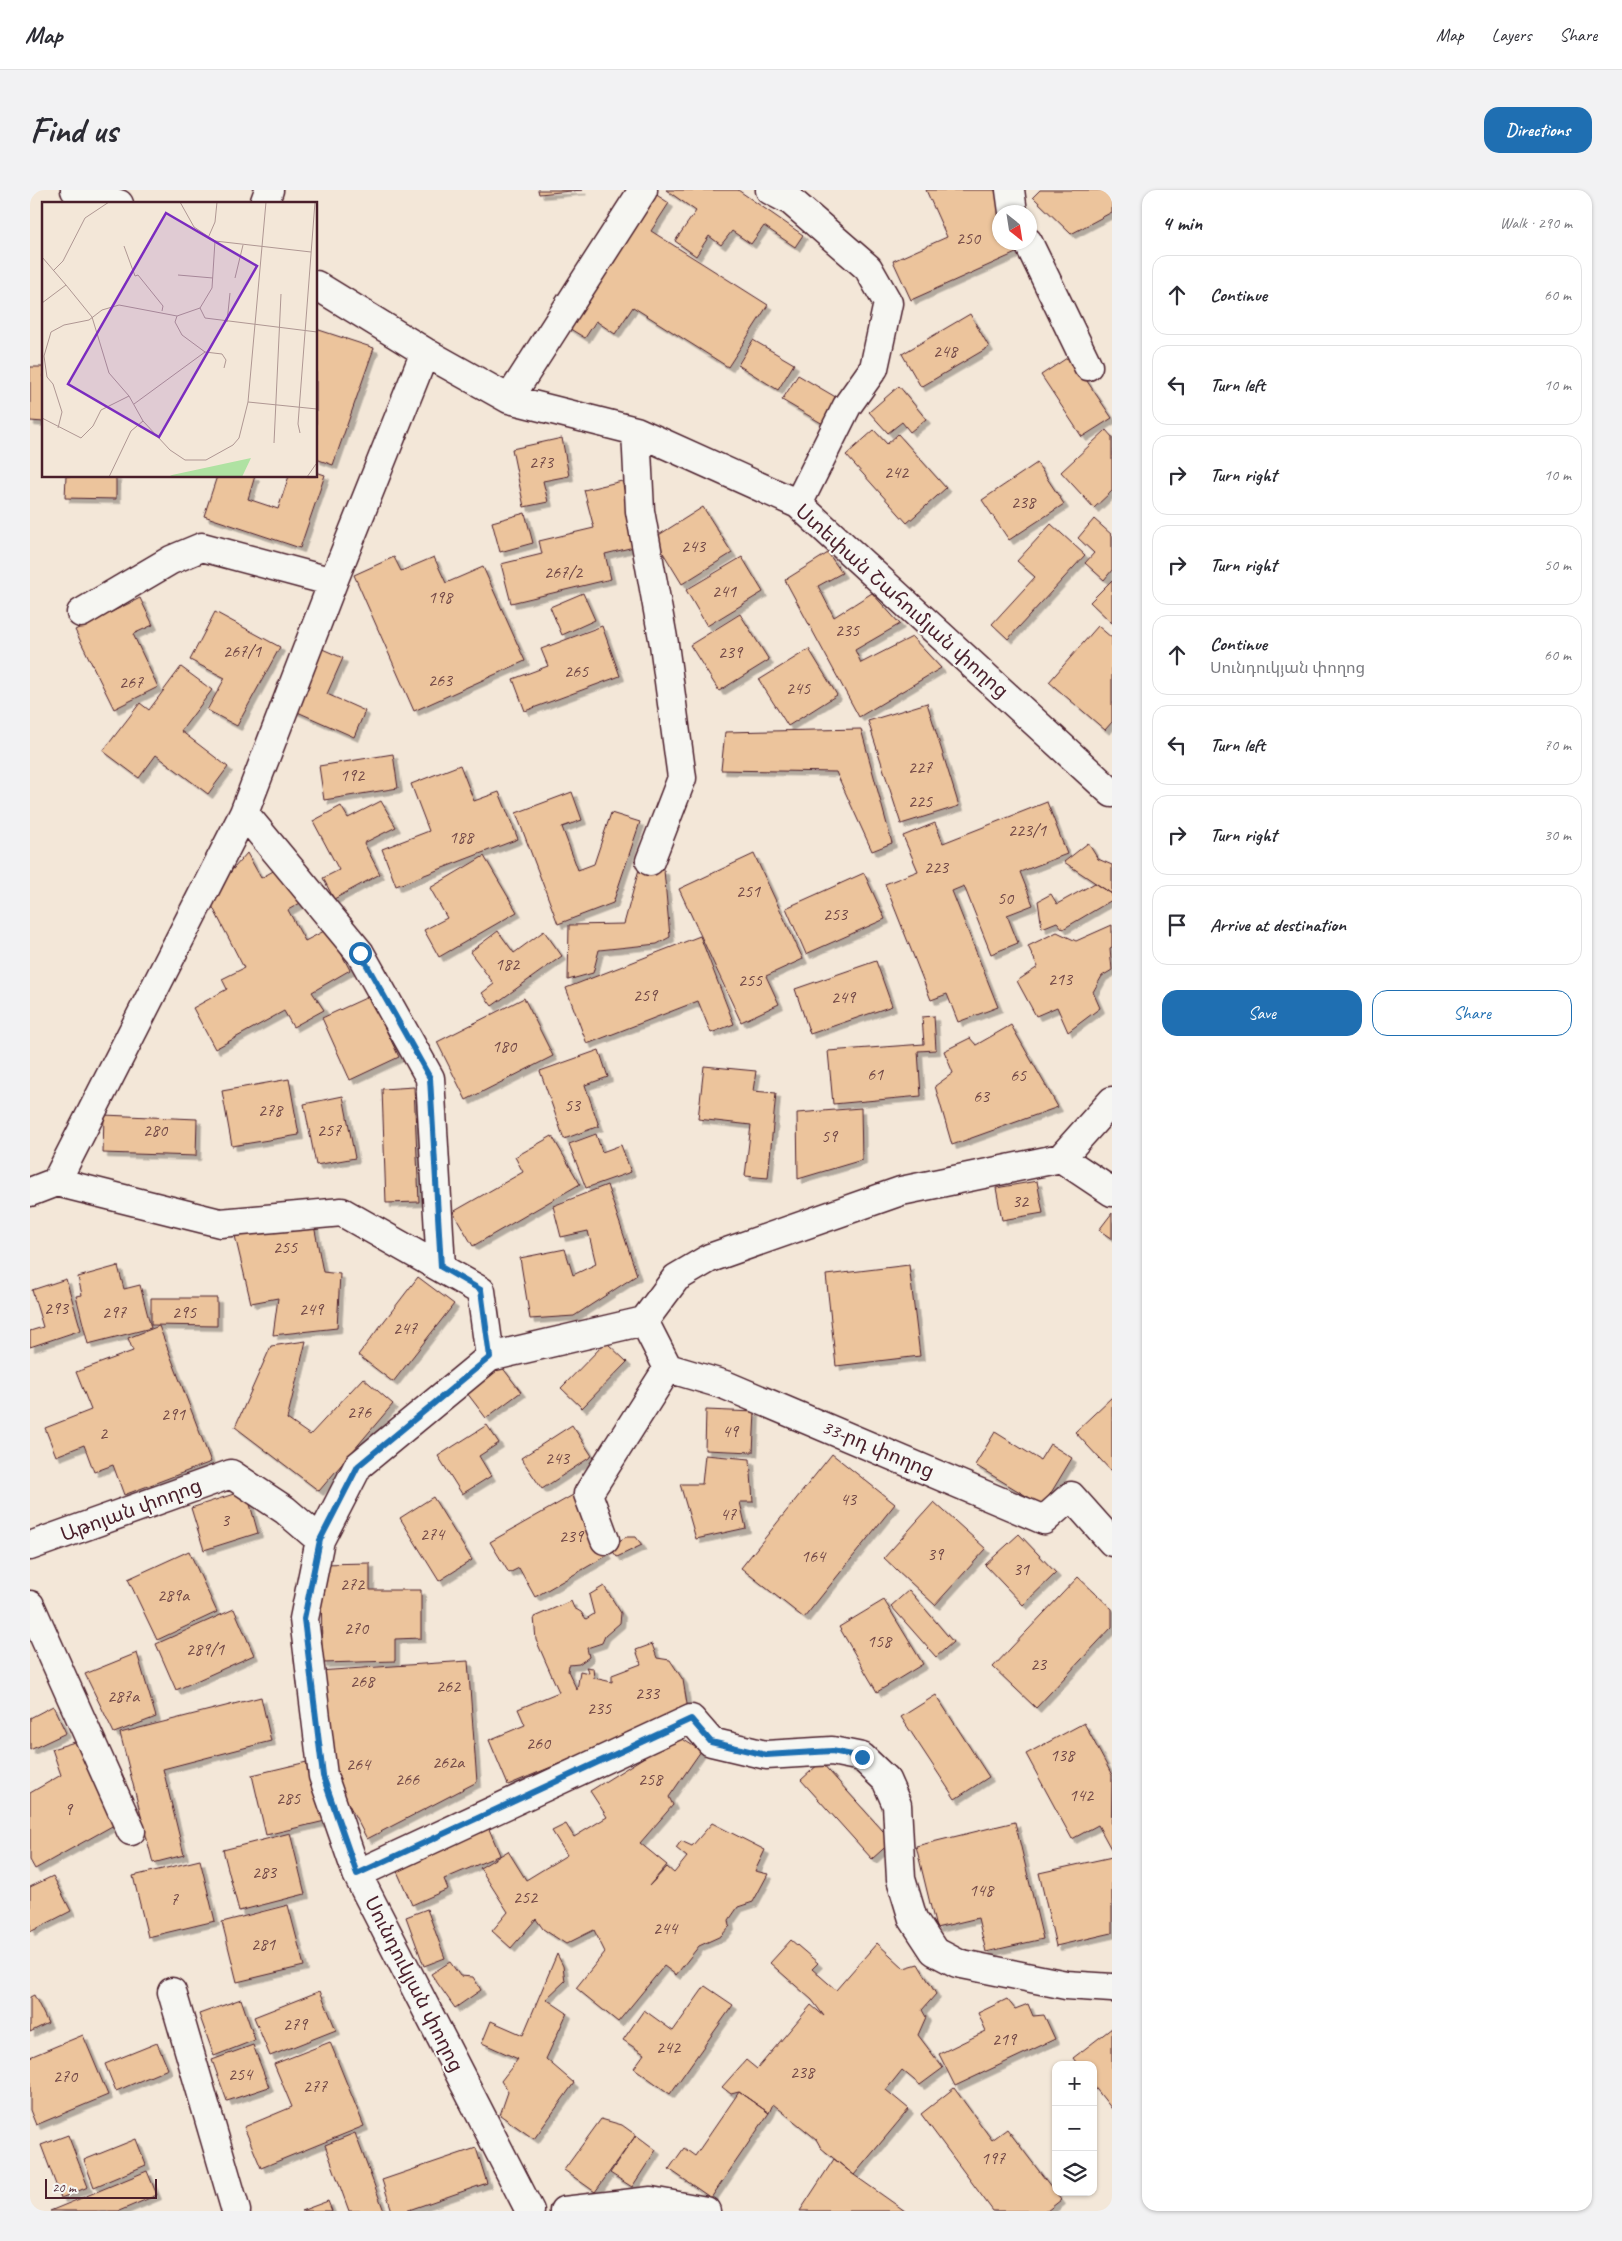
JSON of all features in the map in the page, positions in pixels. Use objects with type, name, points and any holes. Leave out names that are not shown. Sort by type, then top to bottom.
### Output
[{"type":"street","points":[[74,190],[113,202]]},
{"type":"street","points":[[265,202],[269,190]]},
{"type":"street","points":[[509,399],[643,190]]},
{"type":"street","points":[[770,190],[791,201],[868,268],[888,303],[874,368],[847,406],[798,504]]},
{"type":"street","points":[[1010,190],[1012,205]]},
{"type":"street","points":[[1032,250],[1088,366]]},
{"type":"street","name":"Ստեփան Շահումյան փողոց","points":[[318,286],[425,352],[509,399],[636,431],[798,504],[1112,793]]},
{"type":"street","points":[[56,1182],[244,813],[333,582],[425,352]]},
{"type":"street","points":[[636,431],[640,511],[664,644],[682,778],[650,861]]},
{"type":"street","points":[[82,612],[171,560],[202,547],[333,582]]},
{"type":"street","points":[[244,813],[360,953],[430,1078],[441,1267]]},
{"type":"street","points":[[30,1192],[56,1182],[220,1223],[342,1212],[481,1290],[490,1357],[644,1321],[676,1278],[710,1258],[901,1192],[1061,1158],[1112,1101]]},
{"type":"street","points":[[1061,1158],[1112,1192]]},
{"type":"street","points":[[605,1540],[588,1494],[668,1368],[644,1321]]},
{"type":"street","name":"Սունդուկյան փողոց","points":[[490,1357],[358,1466],[320,1540],[304,1619],[323,1776],[357,1874],[530,2211]]},
{"type":"street","name":"33-րդ փողոց","points":[[668,1368],[725,1385],[1044,1520],[1071,1496],[1112,1542]]},
{"type":"street","name":"Աթոյան փողոց","points":[[30,1546],[231,1474],[286,1510],[320,1540]]},
{"type":"street","points":[[30,1605],[131,1831]]},
{"type":"street","points":[[357,1874],[691,1719],[711,1742],[766,1755],[832,1751],[862,1757],[886,1780],[897,1804],[901,1879],[913,1919],[934,1951],[957,1963],[1066,1985],[1112,1988]]},
{"type":"street","points":[[172,1992],[236,2211]]},
{"type":"street","points":[[564,2211],[613,2208],[651,2201],[706,2211]]},
{"type":"building","points":[[538,190],[582,190],[539,194]]},
{"type":"building","points":[[666,190],[738,190],[803,235],[795,247],[764,226],[751,244],[732,231],[721,245],[709,236],[696,256],[675,241],[696,211]]},
{"type":"building","points":[[926,190],[1001,190],[1000,205],[992,205],[992,250],[1023,250],[911,300],[893,261],[947,237]]},
{"type":"building","points":[[1040,190],[1112,190],[1112,212],[1071,234],[1033,197]]},
{"type":"building","points":[[652,192],[669,203],[651,231],[768,305],[728,367],[633,307],[615,334],[596,321],[585,338],[567,327]]},
{"type":"building","points":[[970,314],[989,347],[921,387],[902,354]]},
{"type":"building","points":[[318,330],[374,348],[333,465],[318,460]]},
{"type":"building","points":[[753,340],[794,364],[778,390],[738,365]]},
{"type":"building","points":[[1070,356],[1112,418],[1082,437],[1041,375]]},
{"type":"building","points":[[30,367],[42,367],[42,422],[30,421]]},
{"type":"building","points":[[798,375],[839,399],[823,424],[782,400]]},
{"type":"building","points":[[899,386],[926,419],[910,432],[902,422],[888,433],[869,412]]},
{"type":"building","points":[[874,430],[887,444],[898,434],[946,488],[907,523],[846,455]]},
{"type":"building","points":[[1106,430],[1112,437],[1112,491],[1094,508],[1061,472]]},
{"type":"building","points":[[562,438],[569,476],[543,481],[548,502],[524,507],[512,449]]},
{"type":"building","points":[[1037,463],[1064,504],[1009,540],[982,500]]},
{"type":"building","points":[[318,473],[325,475],[300,548],[204,516],[216,478],[254,478],[248,499],[278,509],[288,478],[318,478]]},
{"type":"building","points":[[66,478],[116,478],[116,499],[65,498]]},
{"type":"building","points":[[622,481],[638,546],[605,554],[611,579],[511,603],[501,564],[542,554],[539,541],[594,528],[584,490]]},
{"type":"building","points":[[703,507],[732,553],[682,584],[654,538]]},
{"type":"building","points":[[525,513],[533,543],[500,552],[492,522]]},
{"type":"building","points":[[1094,519],[1112,535],[1112,570],[1104,580],[1085,563],[1094,553],[1078,538]]},
{"type":"building","points":[[1051,524],[1085,555],[1008,639],[992,624],[1035,577],[1017,561]]},
{"type":"building","points":[[828,553],[842,573],[818,586],[834,617],[872,593],[900,624],[855,650],[861,663],[912,637],[941,668],[859,717],[785,580]]},
{"type":"building","points":[[394,557],[401,571],[434,557],[446,583],[483,567],[525,661],[414,711],[354,575]]},
{"type":"building","points":[[742,557],[763,592],[707,626],[686,590]]},
{"type":"building","points":[[1112,580],[1112,623],[1090,602]]},
{"type":"building","points":[[583,593],[595,620],[562,635],[550,607]]},
{"type":"building","points":[[140,598],[153,625],[133,634],[158,687],[114,709],[75,630]]},
{"type":"building","points":[[215,612],[280,647],[237,726],[207,710],[225,678],[190,660]]},
{"type":"building","points":[[740,614],[769,660],[719,691],[690,645]]},
{"type":"building","points":[[602,626],[620,676],[525,711],[513,679],[548,666],[541,649]]},
{"type":"building","points":[[1098,626],[1112,638],[1112,722],[1105,730],[1049,682]]},
{"type":"building","points":[[320,648],[343,658],[327,694],[365,711],[354,737],[293,710]]},
{"type":"building","points":[[809,649],[837,695],[788,726],[759,680]]},
{"type":"building","points":[[181,667],[212,690],[181,731],[228,767],[208,794],[156,755],[139,778],[103,751],[140,703],[149,710]]},
{"type":"building","points":[[927,703],[959,806],[901,824],[868,721]]},
{"type":"building","points":[[861,729],[892,843],[872,851],[836,772],[721,770],[725,732]]},
{"type":"building","points":[[393,754],[398,788],[324,800],[319,766]]},
{"type":"building","points":[[460,765],[474,801],[499,792],[518,839],[396,886],[382,849],[429,831],[411,784]]},
{"type":"building","points":[[572,792],[582,820],[562,827],[578,870],[594,864],[611,813],[640,822],[613,903],[558,924],[516,813]]},
{"type":"building","points":[[381,801],[396,827],[364,843],[380,874],[334,899],[323,878],[339,870],[313,821],[341,806],[348,818]]},
{"type":"building","points":[[1047,802],[1067,854],[1020,872],[1033,905],[1007,915],[1018,943],[991,954],[964,886],[952,891],[998,1007],[958,1022],[947,994],[931,1000],[885,884],[918,871],[903,836],[935,823],[943,843]]},
{"type":"building","points":[[1088,843],[1098,859],[1112,865],[1112,894],[1064,862]]},
{"type":"building","points":[[247,853],[261,878],[282,866],[302,902],[288,910],[305,941],[328,929],[350,970],[312,992],[324,1010],[293,1027],[284,1011],[215,1049],[193,1008],[227,989],[222,979],[244,968],[208,898]]},
{"type":"building","points":[[754,854],[803,959],[766,976],[779,1004],[741,1022],[679,889]]},
{"type":"building","points":[[484,856],[517,912],[439,957],[424,930],[447,918],[430,888]]},
{"type":"building","points":[[639,869],[664,870],[670,937],[657,944],[599,950],[593,973],[568,980],[569,925],[624,924]]},
{"type":"building","points":[[864,873],[885,919],[806,954],[786,908]]},
{"type":"building","points":[[1095,883],[1112,894],[1112,900],[1063,929],[1057,922],[1042,928],[1038,901],[1051,894],[1057,904]]},
{"type":"building","points":[[1112,925],[1112,947],[1110,948],[1112,970],[1102,976],[1093,992],[1100,1008],[1068,1032],[1057,1007],[1036,1016],[1017,981],[1038,967],[1028,946],[1057,932],[1076,941]]},
{"type":"building","points":[[498,931],[514,953],[544,931],[562,956],[492,1006],[482,993],[494,984],[470,952]]},
{"type":"building","points":[[700,936],[734,1024],[711,1033],[698,1001],[587,1044],[566,988]]},
{"type":"building","points":[[876,961],[892,1006],[810,1034],[795,989]]},
{"type":"building","points":[[370,996],[399,1057],[350,1080],[322,1018]]},
{"type":"building","points":[[524,998],[553,1056],[466,1100],[437,1042]]},
{"type":"building","points":[[934,1016],[936,1050],[918,1051],[921,1096],[833,1104],[828,1051],[924,1044],[922,1017]]},
{"type":"building","points":[[1011,1025],[1058,1107],[952,1145],[935,1086],[953,1073],[944,1051],[970,1038],[976,1045]]},
{"type":"building","points":[[599,1050],[608,1077],[585,1085],[599,1126],[564,1139],[540,1071]]},
{"type":"building","points":[[704,1066],[756,1071],[753,1091],[776,1093],[768,1178],[745,1176],[751,1125],[698,1119]]},
{"type":"building","points":[[289,1079],[299,1135],[232,1146],[222,1091]]},
{"type":"building","points":[[414,1087],[419,1202],[386,1203],[382,1089]]},
{"type":"building","points":[[343,1096],[355,1158],[316,1165],[304,1104]]},
{"type":"building","points":[[861,1108],[862,1160],[798,1179],[797,1113]]},
{"type":"building","points":[[104,1115],[197,1119],[196,1156],[103,1153]]},
{"type":"building","points":[[596,1134],[602,1152],[621,1145],[631,1172],[586,1188],[569,1144]]},
{"type":"building","points":[[552,1136],[580,1184],[473,1246],[453,1212],[523,1172],[515,1157]]},
{"type":"building","points":[[1037,1181],[1043,1213],[1002,1220],[996,1188]]},
{"type":"building","points":[[607,1185],[637,1275],[574,1316],[530,1319],[520,1258],[565,1249],[573,1275],[596,1264],[588,1231],[561,1237],[553,1206]]},
{"type":"building","points":[[1112,1213],[1112,1239],[1099,1230]]},
{"type":"building","points":[[313,1220],[323,1272],[340,1274],[337,1328],[273,1335],[278,1298],[251,1303],[235,1236]]},
{"type":"building","points":[[909,1265],[920,1356],[836,1366],[826,1275]]},
{"type":"building","points":[[118,1266],[124,1289],[140,1285],[151,1328],[88,1344],[76,1296],[82,1295],[78,1277]]},
{"type":"building","points":[[418,1277],[454,1304],[393,1382],[358,1355]]},
{"type":"building","points":[[66,1279],[81,1330],[30,1347],[30,1331],[43,1327],[32,1290]]},
{"type":"building","points":[[151,1298],[217,1298],[217,1326],[151,1325]]},
{"type":"building","points":[[159,1326],[211,1462],[124,1495],[113,1465],[94,1472],[84,1445],[56,1456],[45,1428],[91,1410],[76,1372],[133,1351],[128,1338]]},
{"type":"building","points":[[306,1341],[287,1419],[310,1435],[363,1378],[393,1404],[319,1491],[235,1427],[271,1346]]},
{"type":"building","points":[[606,1342],[627,1362],[582,1408],[561,1388]]},
{"type":"building","points":[[502,1367],[521,1392],[486,1418],[467,1393]]},
{"type":"building","points":[[1112,1397],[1112,1472],[1075,1432]]},
{"type":"building","points":[[706,1410],[755,1412],[753,1452],[705,1450]]},
{"type":"building","points":[[487,1425],[499,1443],[479,1456],[491,1476],[462,1494],[438,1456]]},
{"type":"building","points":[[572,1425],[592,1456],[542,1489],[521,1458]]},
{"type":"building","points":[[995,1432],[1040,1460],[1050,1444],[1072,1458],[1043,1506],[975,1465]]},
{"type":"building","points":[[832,1454],[895,1504],[804,1618],[741,1568]]},
{"type":"building","points":[[705,1455],[750,1459],[753,1502],[740,1502],[746,1528],[696,1539],[680,1484],[702,1484]]},
{"type":"building","points":[[246,1490],[258,1533],[204,1550],[191,1508]]},
{"type":"building","points":[[573,1495],[608,1555],[535,1597],[519,1568],[509,1573],[490,1542]]},
{"type":"building","points":[[433,1497],[472,1560],[439,1581],[400,1518]]},
{"type":"building","points":[[934,1502],[986,1549],[935,1605],[884,1558]]},
{"type":"building","points":[[1019,1534],[1056,1573],[1023,1605],[985,1565]]},
{"type":"building","points":[[626,1537],[636,1537],[642,1545],[617,1557],[608,1545],[617,1539],[619,1541]]},
{"type":"building","points":[[189,1551],[217,1612],[157,1640],[128,1579]]},
{"type":"building","points":[[370,1563],[370,1590],[421,1590],[421,1638],[395,1639],[395,1661],[322,1663],[321,1564]]},
{"type":"building","points":[[1078,1577],[1112,1609],[1112,1627],[1036,1708],[993,1667]]},
{"type":"building","points":[[604,1586],[621,1613],[620,1623],[605,1636],[602,1643],[587,1648],[589,1657],[579,1664],[569,1665],[568,1671],[577,1690],[580,1671],[589,1673],[586,1667],[593,1668],[594,1678],[612,1682],[612,1675],[641,1664],[636,1650],[652,1644],[657,1658],[670,1660],[683,1680],[688,1710],[508,1785],[489,1740],[525,1725],[518,1709],[559,1692],[536,1640],[534,1617],[571,1601],[574,1608],[581,1612],[586,1619],[594,1614],[589,1595]]},
{"type":"building","points":[[909,1590],[953,1642],[936,1657],[891,1606]]},
{"type":"building","points":[[884,1600],[923,1664],[877,1692],[839,1627]]},
{"type":"building","points":[[234,1609],[254,1655],[176,1690],[156,1644]]},
{"type":"building","points":[[137,1653],[156,1717],[114,1733],[85,1674]]},
{"type":"building","points":[[468,1661],[477,1782],[367,1839],[326,1761],[318,1671]]},
{"type":"building","points":[[936,1695],[989,1777],[955,1799],[901,1717]]},
{"type":"building","points":[[261,1697],[271,1741],[163,1769],[184,1855],[153,1863],[120,1733]]},
{"type":"building","points":[[53,1706],[66,1733],[30,1750],[30,1718]]},
{"type":"building","points":[[1084,1723],[1112,1775],[1111,1849],[1098,1825],[1072,1839],[1026,1754]]},
{"type":"building","points":[[678,1736],[701,1751],[669,1797],[673,1805],[640,1843],[667,1865],[649,1886],[667,1867],[674,1873],[687,1857],[676,1848],[681,1841],[692,1846],[712,1823],[765,1850],[755,1871],[768,1874],[753,1902],[738,1907],[729,1920],[730,1926],[721,1936],[699,1946],[676,1975],[664,1966],[618,2022],[576,1988],[605,1952],[594,1930],[566,1944],[543,1929],[536,1919],[511,1948],[492,1931],[508,1912],[480,1868],[508,1851],[526,1880],[567,1855],[552,1831],[566,1824],[574,1837],[607,1817],[590,1791]]},
{"type":"building","points":[[78,1741],[114,1825],[35,1869],[30,1860],[30,1793],[61,1775],[52,1749]]},
{"type":"building","points":[[311,1761],[325,1821],[266,1835],[252,1775]]},
{"type":"building","points":[[821,1762],[892,1841],[872,1859],[801,1780]]},
{"type":"building","points":[[1015,1822],[1043,1939],[986,1952],[978,1918],[936,1928],[916,1846]]},
{"type":"building","points":[[489,1829],[500,1855],[444,1879],[448,1889],[412,1905],[396,1869]]},
{"type":"building","points":[[290,1833],[305,1894],[239,1911],[223,1850]]},
{"type":"building","points":[[1112,1857],[1112,1933],[1056,1946],[1039,1873]]},
{"type":"building","points":[[200,1860],[215,1921],[148,1937],[133,1876]]},
{"type":"building","points":[[53,1876],[71,1911],[30,1932],[30,1887]]},
{"type":"building","points":[[288,1905],[304,1966],[237,1982],[222,1922]]},
{"type":"building","points":[[427,1909],[445,1958],[424,1966],[406,1917]]},
{"type":"building","points":[[791,1940],[818,1963],[812,1969],[836,1990],[877,1943],[904,1968],[918,1964],[936,1994],[922,2010],[926,2017],[918,2035],[943,2068],[920,2085],[902,2070],[886,2090],[909,2109],[854,2175],[821,2148],[816,2139],[773,2104],[769,2113],[739,2092],[731,2094],[722,2087],[746,2060],[757,2069],[811,2005],[824,2016],[812,2000],[770,1963]]},
{"type":"building","points":[[557,1954],[563,1966],[565,1981],[546,1999],[567,2013],[546,2059],[574,2083],[534,2139],[500,2115],[508,2092],[501,2081],[518,2059],[482,2043],[491,2021],[523,2035]]},
{"type":"building","points":[[450,1962],[460,1976],[473,1977],[481,1990],[455,2008],[431,1974]]},
{"type":"building","points":[[705,1986],[733,2005],[670,2094],[634,2068],[644,2054],[623,2040],[644,2010],[673,2031]]},
{"type":"building","points":[[320,1991],[336,2030],[270,2056],[254,2017]]},
{"type":"building","points":[[34,1995],[48,2023],[30,2032],[30,1997]]},
{"type":"building","points":[[241,1999],[255,2040],[214,2056],[199,2014]]},
{"type":"building","points":[[1007,1999],[1015,2009],[1028,2004],[1033,2016],[1044,2015],[1055,2039],[955,2086],[939,2054],[986,2031],[978,2013]]},
{"type":"building","points":[[1112,2028],[1112,2109],[1097,2090],[1097,2061],[1075,2061],[1073,2058]]},
{"type":"building","points":[[83,2035],[108,2095],[36,2125],[30,2110],[30,2057]]},
{"type":"building","points":[[330,2042],[364,2126],[261,2168],[244,2127],[292,2107],[274,2064]]},
{"type":"building","points":[[157,2043],[168,2069],[116,2091],[105,2064]]},
{"type":"building","points":[[253,2045],[269,2087],[227,2101],[212,2060]]},
{"type":"building","points":[[954,2088],[992,2140],[1007,2129],[1052,2188],[1052,2196],[1058,2196],[1061,2200],[1047,2211],[993,2211],[921,2114]]},
{"type":"building","points":[[739,2092],[769,2113],[711,2198],[669,2169],[684,2148],[695,2156]]},
{"type":"building","points":[[601,2119],[622,2125],[636,2135],[595,2192],[564,2170]]},
{"type":"building","points":[[355,2133],[384,2211],[349,2211],[325,2145]]},
{"type":"building","points":[[68,2135],[88,2187],[61,2198],[41,2145]]},
{"type":"building","points":[[636,2135],[656,2150],[632,2187],[610,2173]]},
{"type":"building","points":[[136,2139],[146,2165],[94,2187],[84,2160]]},
{"type":"building","points":[[476,2148],[487,2183],[406,2211],[392,2211],[382,2180]]},
{"type":"building","points":[[834,2159],[854,2175],[905,2211],[800,2211]]},
{"type":"building","points":[[147,2171],[157,2195],[119,2211],[50,2211]]},
{"type":"building","points":[[328,2201],[332,2211],[301,2211]]},
{"type":"route","points":[[360,953],[430,1078],[441,1267],[481,1290],[490,1357],[358,1466],[320,1540],[304,1619],[323,1776],[357,1874],[691,1719],[711,1742],[766,1755],[832,1751],[862,1757]]}]
